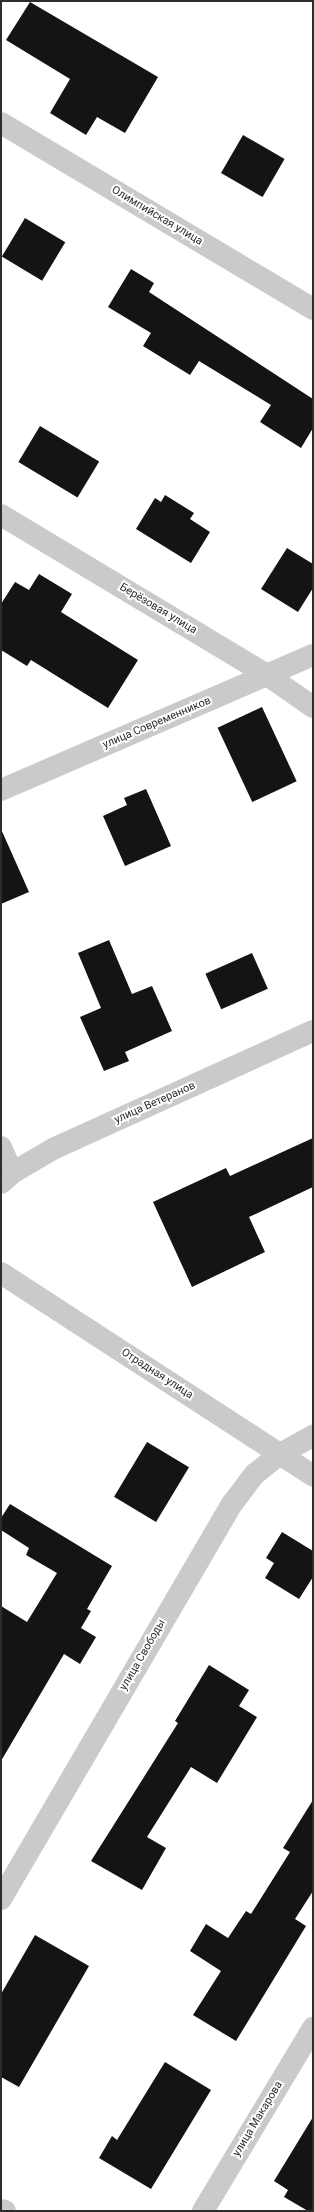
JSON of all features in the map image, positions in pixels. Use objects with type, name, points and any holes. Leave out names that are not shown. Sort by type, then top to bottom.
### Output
[{"type":"street","name":"Олимпийская улица","points":[[1,123],[313,309]]},
{"type":"street","name":"Берёзовая улица","points":[[1,515],[267,675],[313,707]]},
{"type":"street","name":"улица Современников","points":[[1,790],[313,655]]},
{"type":"street","name":"улица Ветеранов","points":[[6,1178],[55,1148],[313,1031]]},
{"type":"street","points":[[1,1147],[6,1178]]},
{"type":"street","name":"Отрадная улица","points":[[1,1273],[313,1476]]},
{"type":"street","name":"улица Свободы","points":[[1,1900],[232,1504],[255,1474],[280,1454],[313,1436]]},
{"type":"street","name":"улица Макарова","points":[[203,2211],[313,2028]]},
{"type":"street","points":[[1,2210],[5,2211]]},
{"type":"building","points":[[30,2],[158,77],[125,133],[97,117],[86,135],[50,113],[70,79],[6,40]]},
{"type":"building","points":[[243,135],[285,159],[263,197],[221,173]]},
{"type":"building","points":[[25,218],[65,242],[42,281],[2,257]]},
{"type":"building","points":[[131,269],[154,283],[149,292],[313,399],[313,428],[301,448],[260,422],[271,405],[199,361],[190,375],[143,346],[151,333],[108,307]]},
{"type":"building","points":[[40,426],[99,462],[78,498],[18,462]]},
{"type":"building","points":[[165,495],[194,513],[190,519],[210,532],[191,563],[136,529],[155,498],[161,502]]},
{"type":"building","points":[[287,548],[313,564],[313,588],[298,612],[261,589]]},
{"type":"building","points":[[39,574],[72,594],[61,612],[138,660],[108,708],[31,660],[27,666],[1,650],[1,604],[15,582],[29,590]]},
{"type":"building","points":[[262,707],[297,781],[252,802],[218,728]]},
{"type":"building","points":[[146,789],[171,846],[125,866],[103,816],[127,805],[124,798]]},
{"type":"building","points":[[1,829],[29,892],[1,904]]},
{"type":"building","points":[[109,940],[132,994],[152,986],[172,1031],[125,1052],[129,1061],[104,1071],[80,1017],[101,1008],[78,953]]},
{"type":"building","points":[[252,953],[268,989],[221,1009],[205,974]]},
{"type":"building","points":[[313,1138],[313,1187],[249,1217],[265,1252],[192,1287],[153,1202],[226,1168],[230,1176]]},
{"type":"building","points":[[147,1442],[189,1467],[156,1522],[114,1497]]},
{"type":"building","points":[[10,1504],[112,1566],[87,1609],[91,1611],[81,1628],[96,1637],[80,1664],[64,1654],[1,1761],[1,1606],[27,1622],[57,1573],[26,1555],[29,1548],[1,1530],[1,1518]]},
{"type":"building","points":[[282,1532],[313,1551],[313,1577],[299,1599],[265,1578],[274,1563],[266,1558]]},
{"type":"building","points":[[209,1665],[249,1690],[239,1706],[257,1717],[217,1783],[191,1767],[147,1837],[166,1848],[142,1890],[91,1861],[178,1723],[175,1721]]},
{"type":"building","points":[[313,1800],[313,1891],[295,1919],[306,1926],[236,2041],[193,2015],[221,1971],[190,1951],[206,1924],[228,1938],[246,1911],[251,1914],[290,1852],[283,1848]]},
{"type":"building","points":[[35,1935],[89,1966],[19,2087],[1,2077],[1,1994]]},
{"type":"building","points":[[165,2062],[211,2090],[151,2189],[99,2158],[112,2136],[117,2140]]},
{"type":"building","points":[[313,2117],[313,2211],[308,2211],[284,2197],[288,2190],[274,2181]]}]
